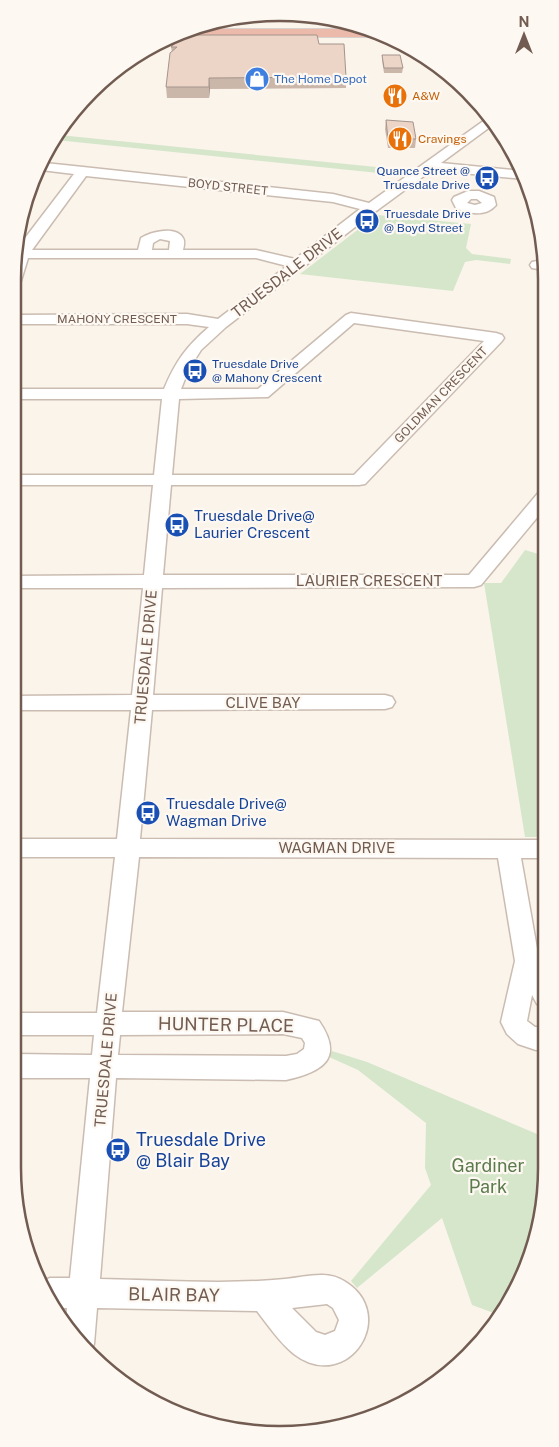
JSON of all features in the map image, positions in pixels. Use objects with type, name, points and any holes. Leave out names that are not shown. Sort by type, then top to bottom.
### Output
[{"type":"highway","points":[[284,33],[348,31]]},
{"type":"highway","points":[[203,33],[356,33]]},
{"type":"street","name":"TRUESDALE DRIVE","points":[[80,1332],[108,1024],[128,848],[170,393],[181,369],[196,347],[221,324],[296,264],[486,125]]},
{"type":"street","points":[[430,166],[494,186],[516,177]]},
{"type":"street","name":"BOYD STREET","points":[[47,167],[333,198],[371,208]]},
{"type":"street","points":[[23,249],[83,171]]},
{"type":"street","points":[[23,254],[256,254],[296,264]]},
{"type":"street","name":"MAHONY CRESCENT","points":[[21,318],[187,319],[221,324]]},
{"type":"street","name":"GOLDMAN CRESCENT","points":[[163,480],[359,480],[496,338],[351,318],[262,394],[170,393]]},
{"type":"street","points":[[21,394],[170,393]]},
{"type":"street","points":[[21,480],[163,480]]},
{"type":"street","name":"LAURIER CRESCENT","points":[[21,582],[474,581],[538,506]]},
{"type":"street","name":"CLIVE BAY","points":[[21,703],[385,702]]},
{"type":"street","name":"WAGMAN DRIVE","points":[[21,848],[538,848]]},
{"type":"street","points":[[508,848],[527,961],[538,981]]},
{"type":"street","points":[[527,961],[514,1022],[522,1033],[528,1037],[538,1039]]},
{"type":"street","name":"HUNTER PLACE","points":[[105,1066],[286,1068],[304,1064],[316,1055],[318,1042],[310,1028],[283,1023],[108,1024]]},
{"type":"street","points":[[21,1024],[108,1024]]},
{"type":"street","points":[[21,1066],[105,1066]]},
{"type":"street","name":"BLAIR BAY","points":[[54,1293],[264,1296]]},
{"type":"green space","points":[[65,136],[406,170],[398,175],[62,141]]},
{"type":"green space","points":[[377,215],[471,224],[466,248],[472,254],[511,259],[510,264],[476,260],[465,262],[453,291],[300,274]]},
{"type":"green space","points":[[525,550],[538,554],[538,837],[525,837],[484,583],[501,583]]},
{"type":"green space","name":"Gardiner Park","points":[[332,1051],[367,1062],[538,1134],[536,1201],[529,1234],[511,1282],[493,1313],[472,1305],[442,1218],[357,1288],[351,1281],[431,1185],[425,1168],[426,1123],[358,1070],[329,1057]]},
{"type":"building","name":"The Home Depot","points":[[196,35],[317,35],[319,44],[344,44],[346,77],[209,78],[209,87],[166,87],[170,53],[177,47],[171,47]]},
{"type":"building","points":[[382,55],[400,55],[403,68],[384,68]]},
{"type":"building","points":[[386,120],[413,122],[416,139],[388,139]]},
{"type":"place","name":"The Home Depot","points":[[257,79]]},
{"type":"place","name":"A&W","points":[[395,96]]},
{"type":"place","name":"Cravings","points":[[400,139]]},
{"type":"place","name":"Quance Street @ Truesdale Drive","points":[[487,178]]},
{"type":"place","name":"Truesdale Drive @ Boyd Street","points":[[367,221]]},
{"type":"place","name":"Truesdale Drive @ Mahony Crescent","points":[[195,371]]},
{"type":"place","name":"Truesdale Drive@ Laurier Crescent","points":[[177,525]]},
{"type":"place","name":"Truesdale Drive@ Wagman Drive","points":[[148,813]]},
{"type":"place","name":"Truesdale Drive @ Blair Bay","points":[[118,1150]]}]
